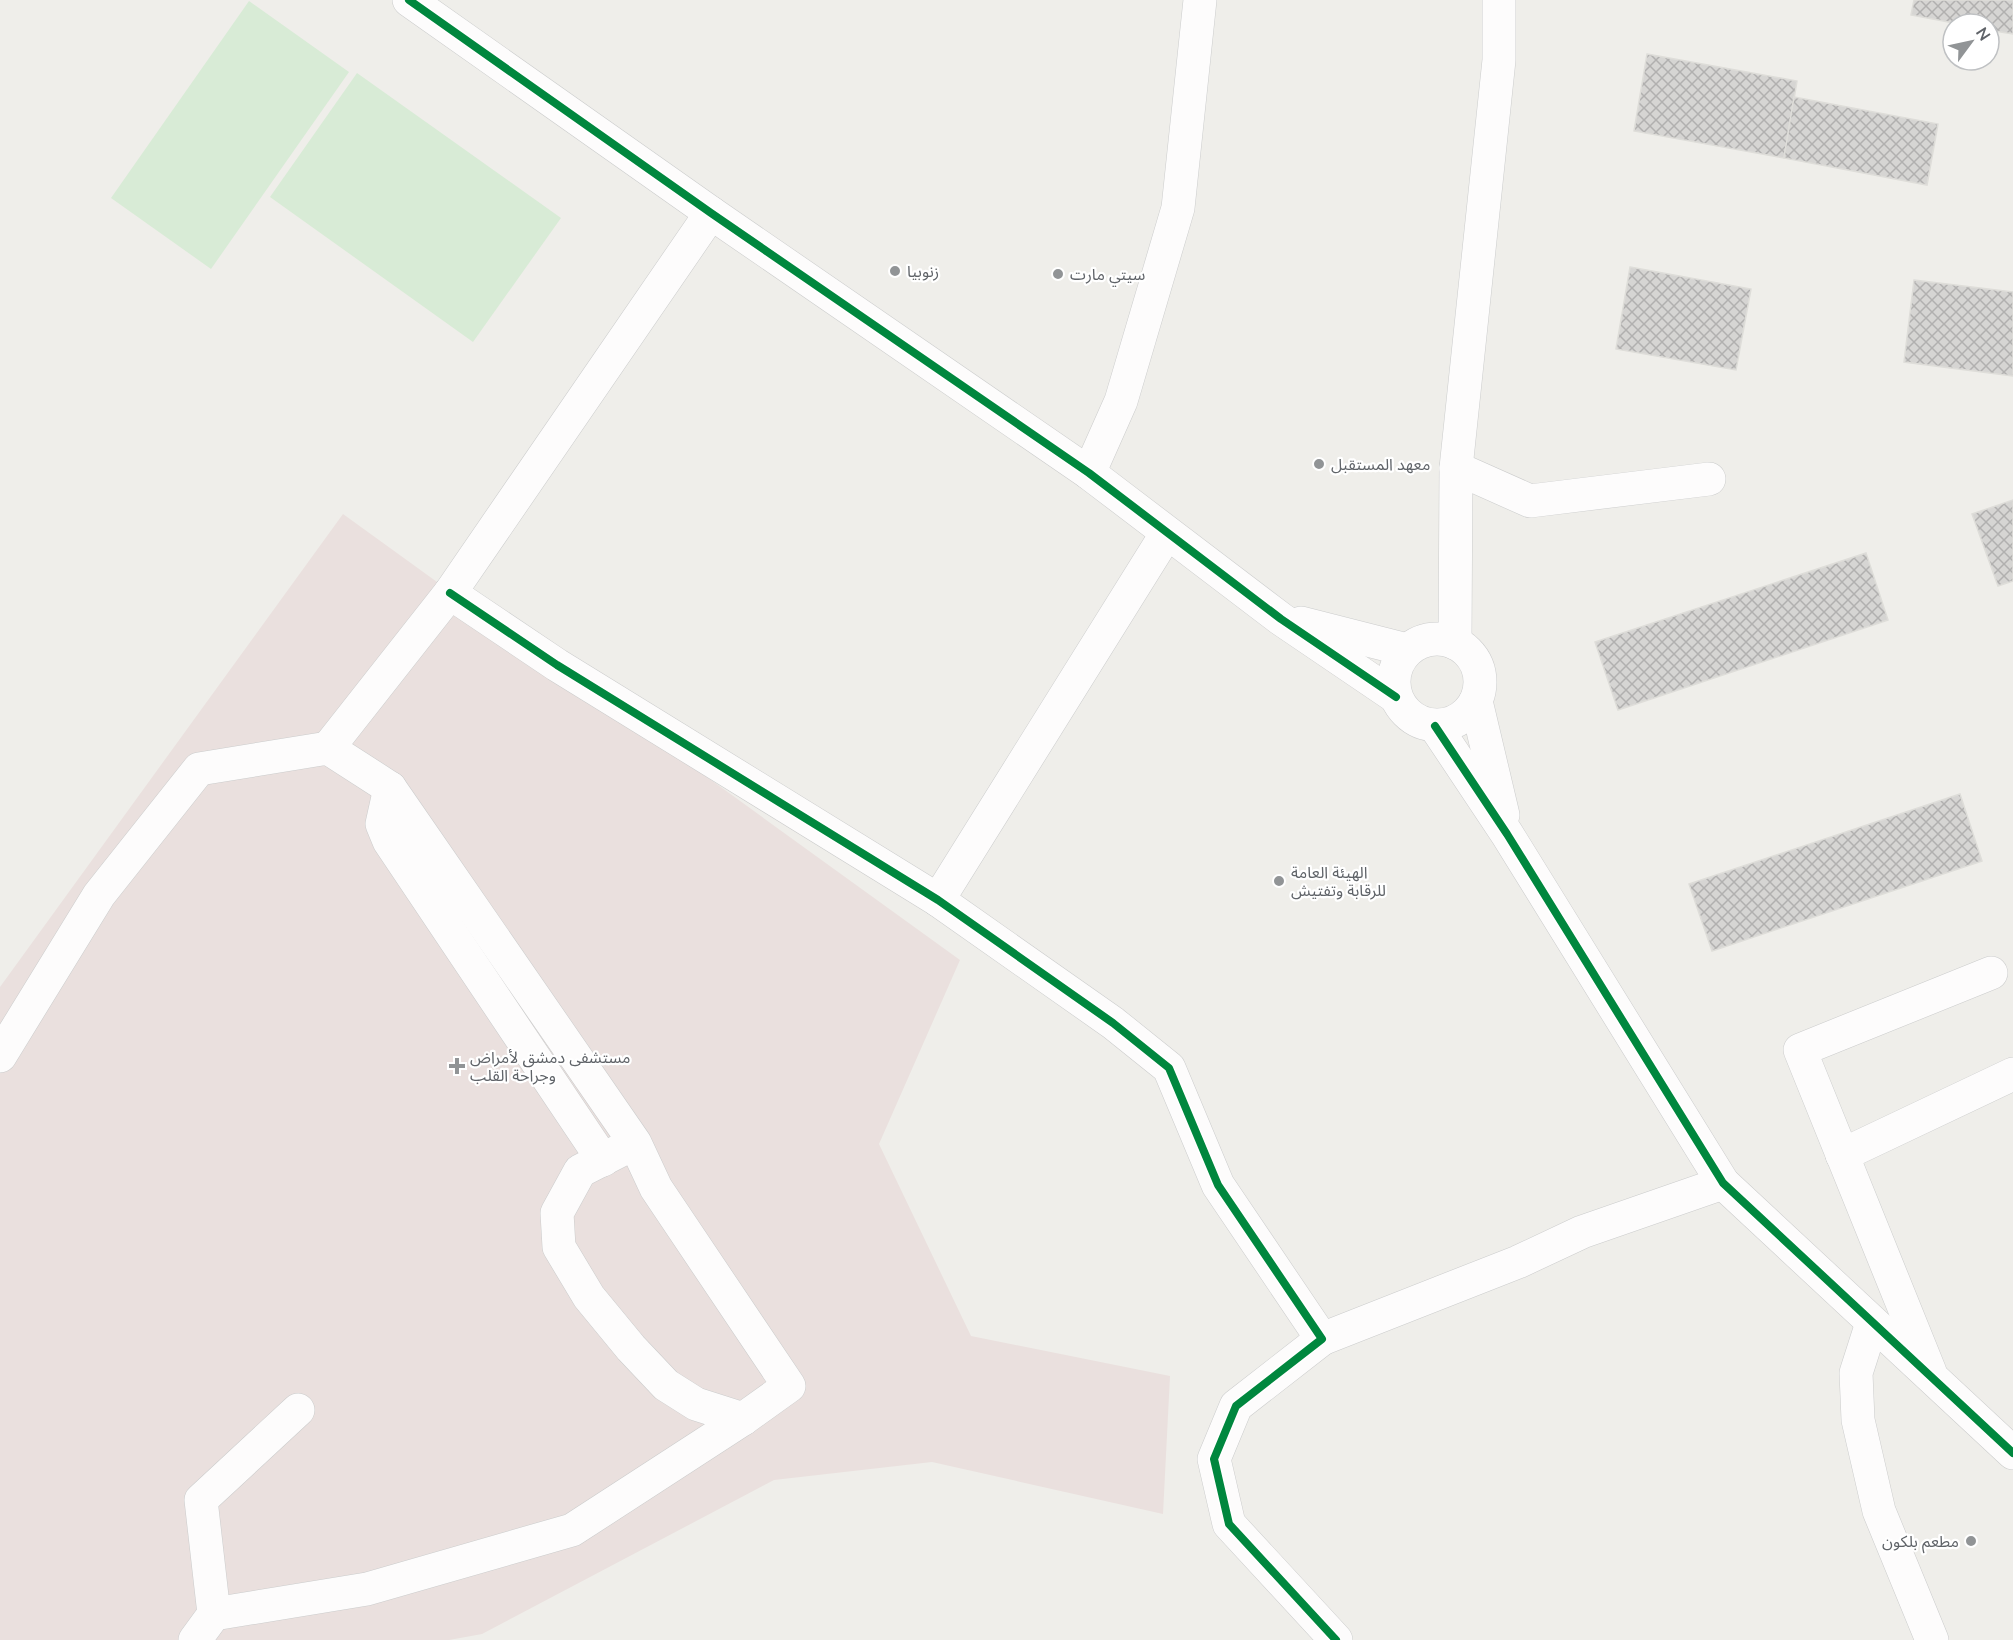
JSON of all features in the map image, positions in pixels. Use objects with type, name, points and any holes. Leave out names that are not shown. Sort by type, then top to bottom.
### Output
[{"type":"street","points":[[410,0],[711,213],[1089,473],[1281,619],[1396,697]]},
{"type":"street","points":[[1089,473],[1121,401],[1178,208],[1200,0]]},
{"type":"street","points":[[1499,0],[1500,60]]},
{"type":"street","points":[[1455,643],[1456,468],[1500,60],[1511,0]]},
{"type":"street","points":[[328,748],[450,593],[711,213]]},
{"type":"street","points":[[1456,468],[1530,501],[1709,479]]},
{"type":"street","points":[[938,900],[1167,533]]},
{"type":"street","points":[[450,593],[567,672],[938,900],[1113,1023],[1169,1068],[1218,1185],[1322,1339]]},
{"type":"street","points":[[1281,619],[1407,650]]},
{"type":"street","points":[[1438,639],[1455,643],[1469,653],[1478,668],[1480,685],[1476,701],[1466,715],[1451,724],[1435,726],[1418,722],[1404,712],[1396,697],[1393,681],[1397,664],[1407,650],[1421,641],[1438,639]]},
{"type":"street","points":[[1476,701],[1507,834]]},
{"type":"street","points":[[1435,726],[1507,834],[1723,1183],[1934,1382],[2013,1453]]},
{"type":"street","points":[[0,1056],[99,895],[199,769],[328,748],[390,788],[635,1143],[656,1188],[789,1386],[743,1419],[572,1530],[367,1589],[214,1614]]},
{"type":"street","points":[[390,788],[382,824],[388,841],[603,1160]]},
{"type":"street","points":[[1934,1382],[1800,1050],[1991,973]]},
{"type":"street","points":[[1842,1155],[2013,1074]]},
{"type":"street","points":[[635,1143],[580,1171],[557,1213],[559,1247],[589,1297],[631,1348],[666,1385],[696,1404],[743,1419]]},
{"type":"street","points":[[1336,1640],[1229,1524],[1214,1459],[1236,1406],[1322,1339],[1518,1262],[1582,1233],[1723,1183]]},
{"type":"street","points":[[1872,1323],[1856,1373],[1858,1420],[1879,1511],[1932,1640]]},
{"type":"street","points":[[195,1640],[214,1614],[201,1500],[298,1410]]},
{"type":"shaded area","name":"مستشفى دمشق لأمراض وجراحة القلب","points":[[343,514],[960,960],[879,1144],[971,1336],[1170,1376],[1163,1514],[932,1462],[774,1480],[482,1634],[449,1640],[0,1640],[0,987]]},
{"type":"green space","points":[[249,1],[349,72],[211,269],[111,198]]},
{"type":"green space","points":[[357,73],[561,218],[473,342],[270,197]]},
{"type":"building","points":[[1914,0],[2013,0],[2013,34],[2001,32],[2001,12],[1941,12],[1941,21],[1911,15]]},
{"type":"building","points":[[1647,54],[1797,81],[1784,158],[1634,131]]},
{"type":"building","points":[[1794,97],[1938,124],[1927,185],[1784,158]]},
{"type":"building","points":[[1630,267],[1751,289],[1736,370],[1616,349]]},
{"type":"building","points":[[1914,280],[2013,292],[2013,376],[1904,362]]},
{"type":"building","points":[[2013,500],[2013,581],[1998,586],[1972,514]]},
{"type":"building","points":[[1866,553],[1888,620],[1618,710],[1595,642]]},
{"type":"building","points":[[1960,794],[1982,861],[1712,951],[1689,884]]},
{"type":"cycle path","points":[[409,0],[711,213],[1089,473],[1281,619],[1396,697]]},
{"type":"cycle path","points":[[450,593],[557,665],[938,900],[1113,1023],[1169,1068],[1218,1185],[1322,1339],[1236,1406],[1214,1459],[1229,1524],[1336,1640]]},
{"type":"cycle path","points":[[1435,726],[1507,834],[1723,1183],[2013,1453]]},
{"type":"place","name":"زنوبيا","points":[[895,271]]},
{"type":"place","name":"سيتي مارت","points":[[1058,274]]},
{"type":"place","name":"معهد المستقبل","points":[[1319,464]]},
{"type":"place","name":"الهيئة العامة للرقابة وتفتيش","points":[[1279,881]]},
{"type":"place","name":"مستشفى دمشق لأمراض وجراحة القلب","points":[[457,1066]]},
{"type":"place","name":"مطعم بلكون","points":[[1971,1541]]}]
